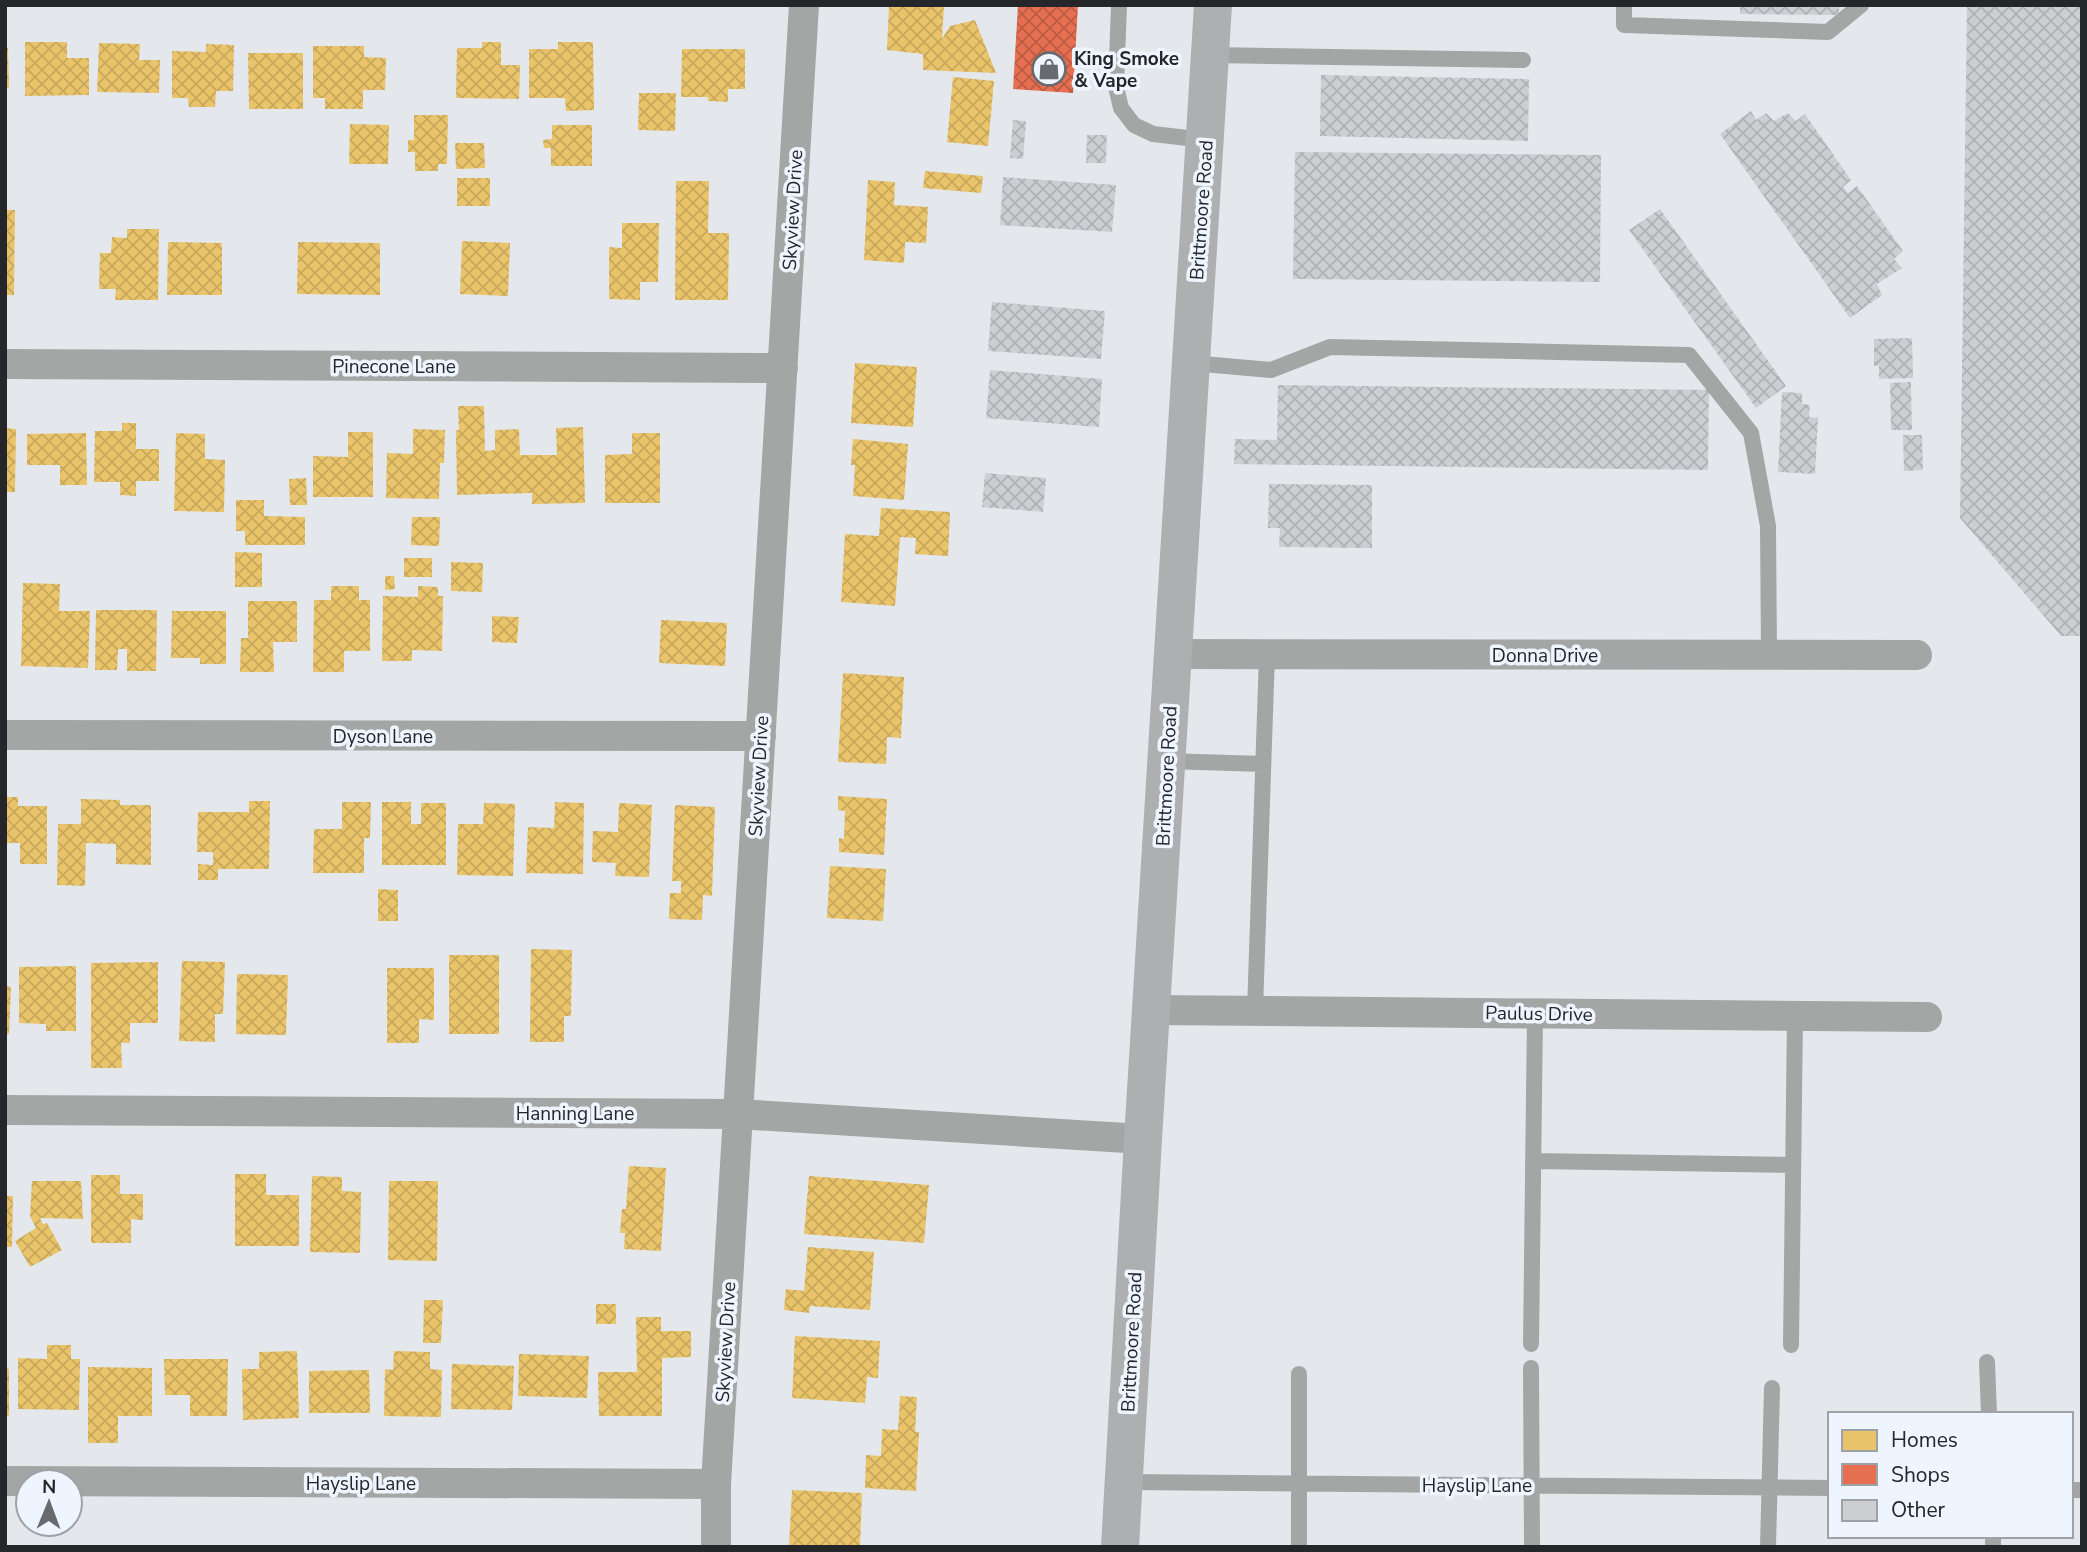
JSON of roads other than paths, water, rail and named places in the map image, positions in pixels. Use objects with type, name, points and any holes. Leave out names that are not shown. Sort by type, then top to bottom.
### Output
[{"type":"main road","name":"Brittmoore Road","points":[[1120,1547],[1213,5]]},
{"type":"street","name":"Skyview Drive","points":[[716,1547],[716,1485],[804,5]]},
{"type":"street","name":"Pinecone Lane","points":[[5,365],[783,369]]},
{"type":"street","name":"Donna Drive","points":[[1173,654],[1917,655]]},
{"type":"street","name":"Dyson Lane","points":[[5,735],[761,736]]},
{"type":"street","name":"Paulus Drive","points":[[1152,1010],[1927,1017]]},
{"type":"street","name":"Hanning Lane","points":[[5,1110],[738,1114],[1143,1139]]},
{"type":"street","name":"Hayslip Lane","points":[[5,1481],[716,1485]]},
{"type":"lane","points":[[1119,5],[1116,87],[1121,108],[1134,125],[1153,134],[1205,140]]},
{"type":"lane","points":[[1624,5],[1623,25],[1828,32],[1861,5]]},
{"type":"lane","points":[[1210,55],[1523,60]]},
{"type":"lane","points":[[1191,363],[1271,370],[1329,347],[1689,355],[1751,433],[1768,526],[1769,655]]},
{"type":"lane","points":[[1255,1011],[1267,654]]},
{"type":"lane","points":[[1167,761],[1263,764]]},
{"type":"lane","points":[[1531,1344],[1535,1013]]},
{"type":"lane","points":[[1791,1345],[1795,1016]]},
{"type":"lane","points":[[1533,1161],[1793,1165]]},
{"type":"lane","points":[[1987,1362],[1989,1412]]},
{"type":"lane","points":[[1531,1368],[1532,1547]]},
{"type":"lane","points":[[1299,1374],[1299,1547]]},
{"type":"lane","points":[[1768,1547],[1772,1388]]},
{"type":"lane","name":"Hayslip Lane","points":[[1124,1482],[1828,1488]]},
{"type":"place","name":"King Smoke & Vape","points":[[1049,69]]}]
